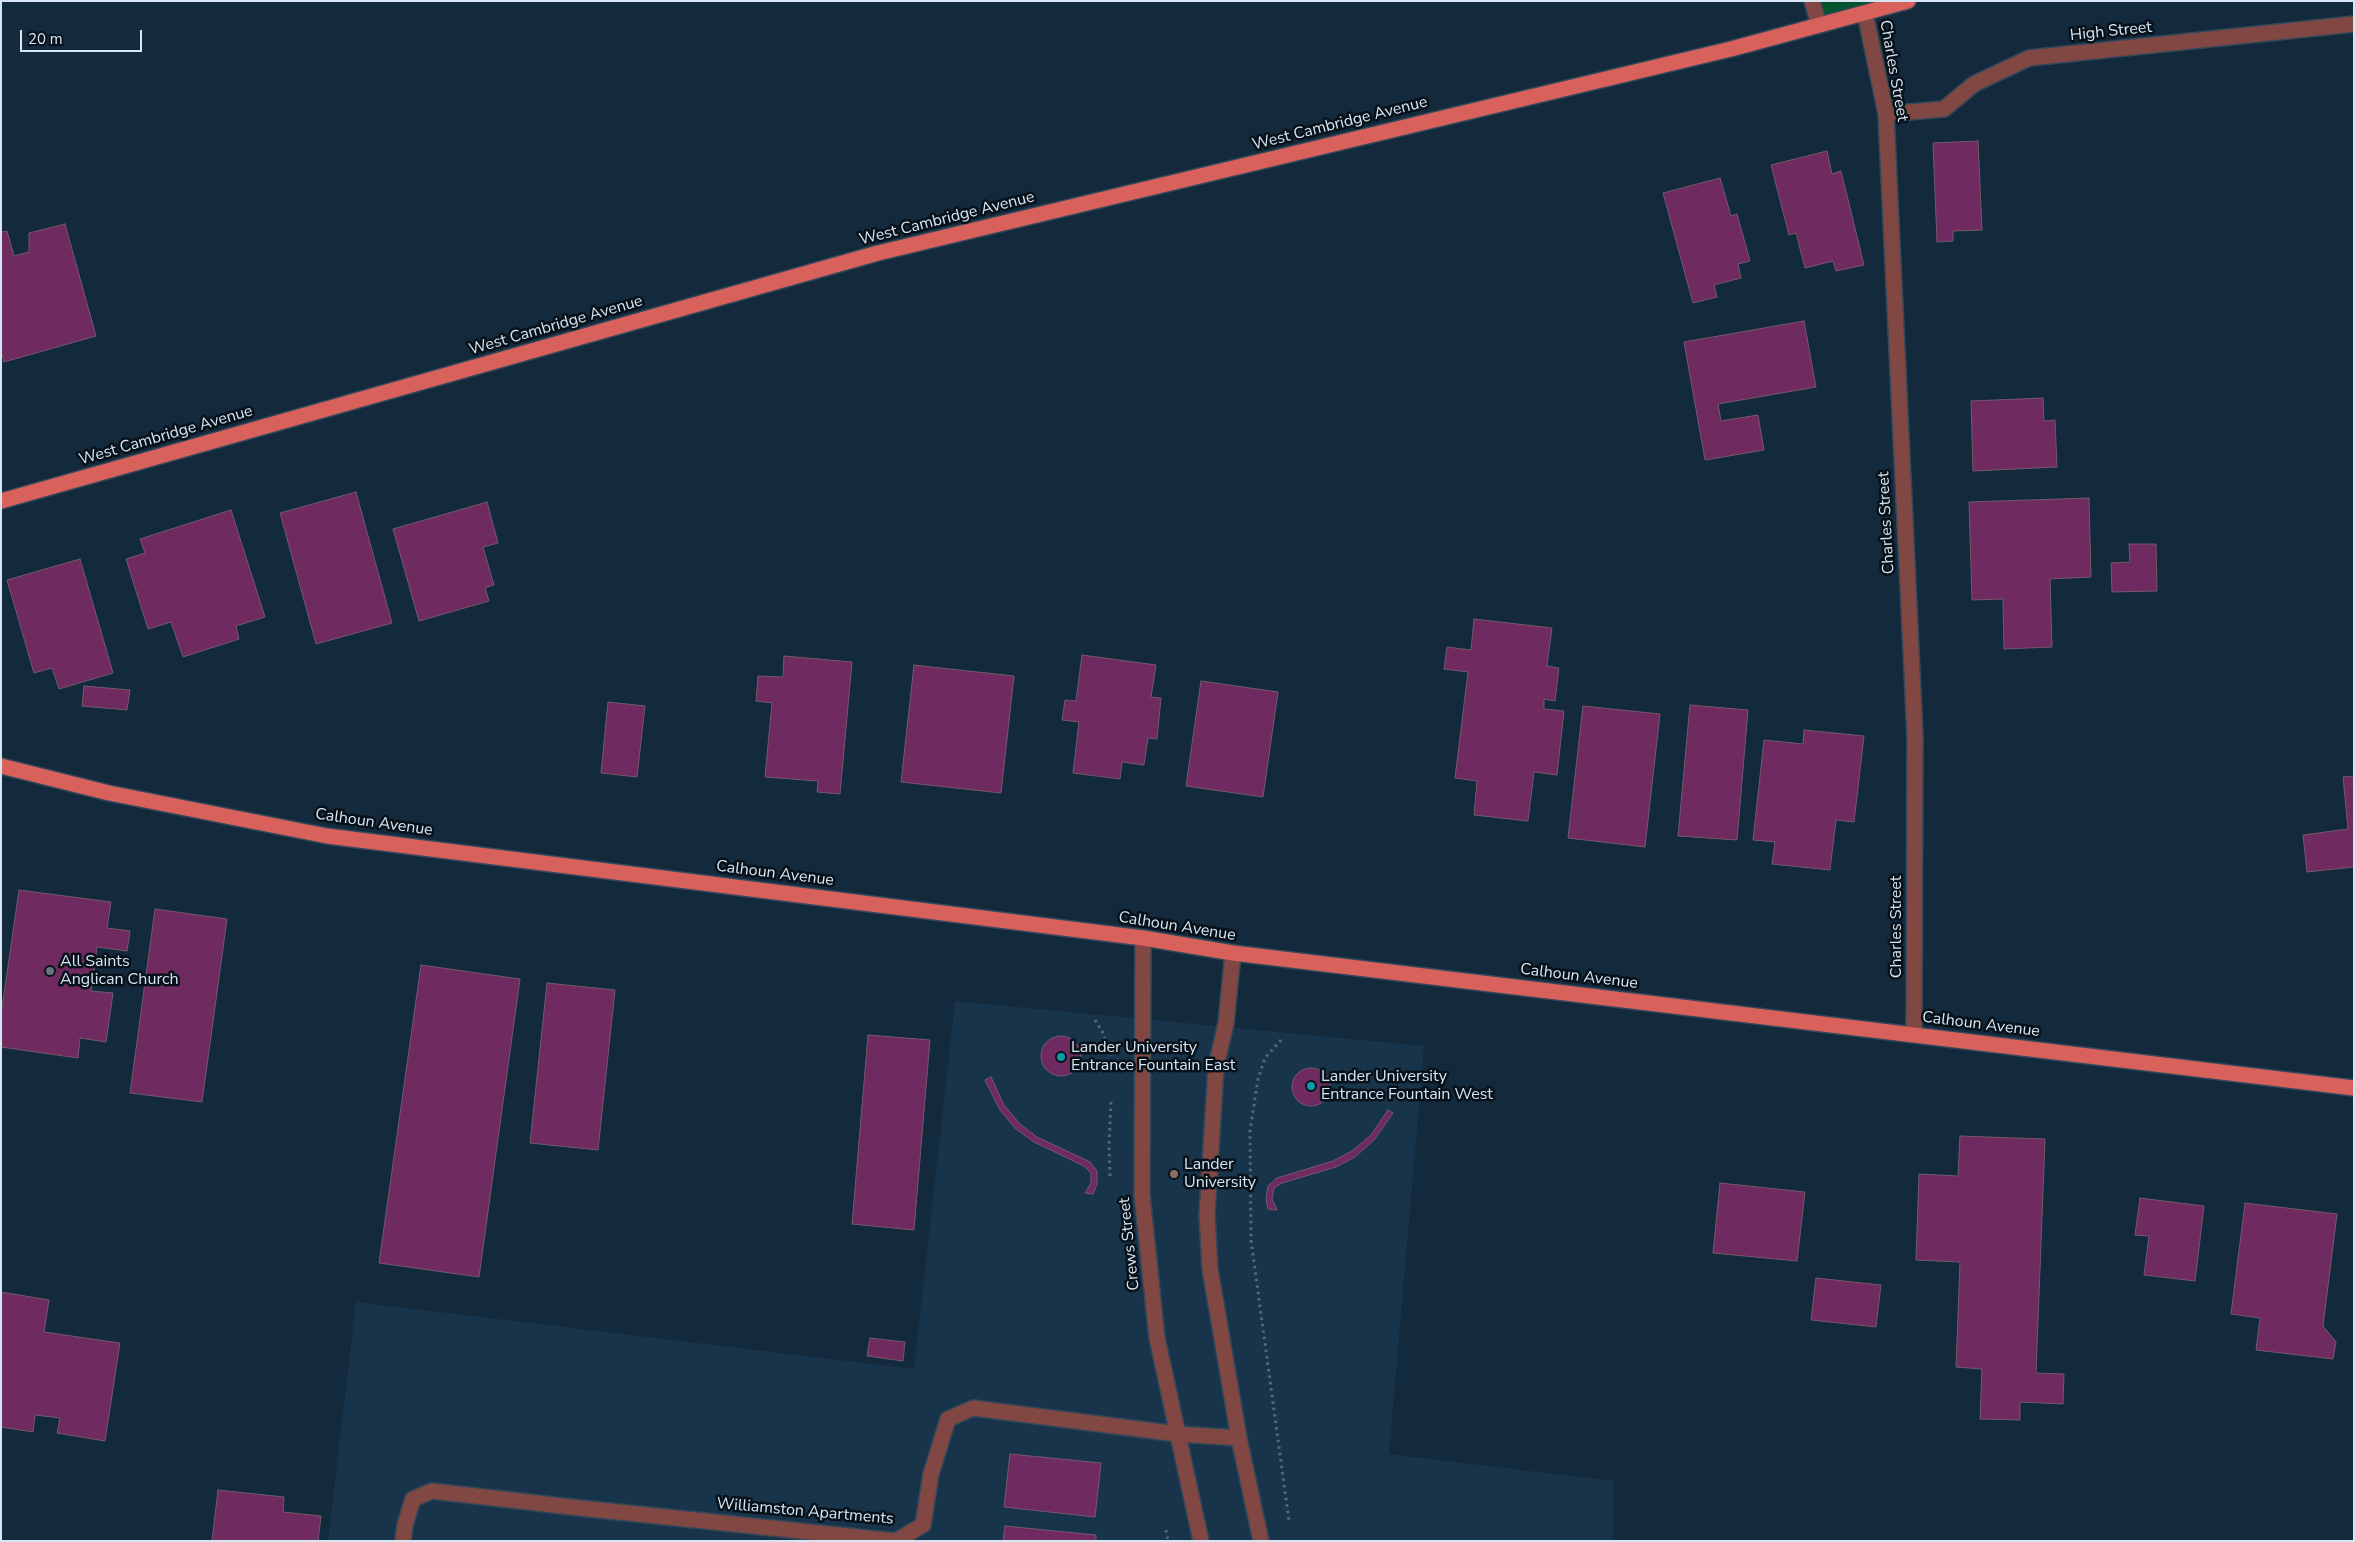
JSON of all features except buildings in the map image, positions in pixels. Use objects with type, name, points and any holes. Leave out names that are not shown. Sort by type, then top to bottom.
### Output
[{"type":"main road","name":"West Cambridge Avenue","points":[[1,501],[878,254],[1731,49],[1908,1]]},
{"type":"main road","name":"Calhoun Avenue","points":[[1,766],[109,793],[327,836],[1143,938],[1233,953],[2354,1088]]},
{"type":"street","points":[[1812,1],[1819,24]]},
{"type":"street","name":"Charles Street","points":[[1865,13],[1886,114],[1915,736],[1914,1034]]},
{"type":"street","name":"High Street","points":[[1886,114],[1944,109],[1974,84],[2030,58],[2354,24]]},
{"type":"street","name":"Crews Street","points":[[1143,938],[1142,1195],[1157,1338],[1202,1541]]},
{"type":"street","points":[[1233,953],[1226,1023],[1216,1067],[1207,1215],[1210,1269],[1239,1438],[1261,1541]]},
{"type":"street","name":"Williamston Apartments","points":[[403,1541],[405,1525],[413,1499],[432,1491],[896,1540],[923,1525],[931,1474],[948,1419],[973,1408],[1178,1434],[1239,1438]]},
{"type":"path","points":[[1281,1040],[1265,1058],[1258,1079],[1250,1131],[1251,1240],[1290,1527]]},
{"type":"shaded area","name":"Lander University","points":[[955,1001],[1424,1046],[1389,1454],[1613,1481],[1613,1541],[328,1541],[356,1302],[914,1369]]},
{"type":"green space","points":[[1812,1],[1908,1],[1819,25]]},
{"type":"place","name":"All Saints Anglican Church","points":[[50,971]]},
{"type":"place","name":"Lander University Entrance Fountain East","points":[[1061,1057]]},
{"type":"place","name":"Lander University Entrance Fountain West","points":[[1311,1086]]},
{"type":"place","name":"Lander University","points":[[1174,1174]]}]
